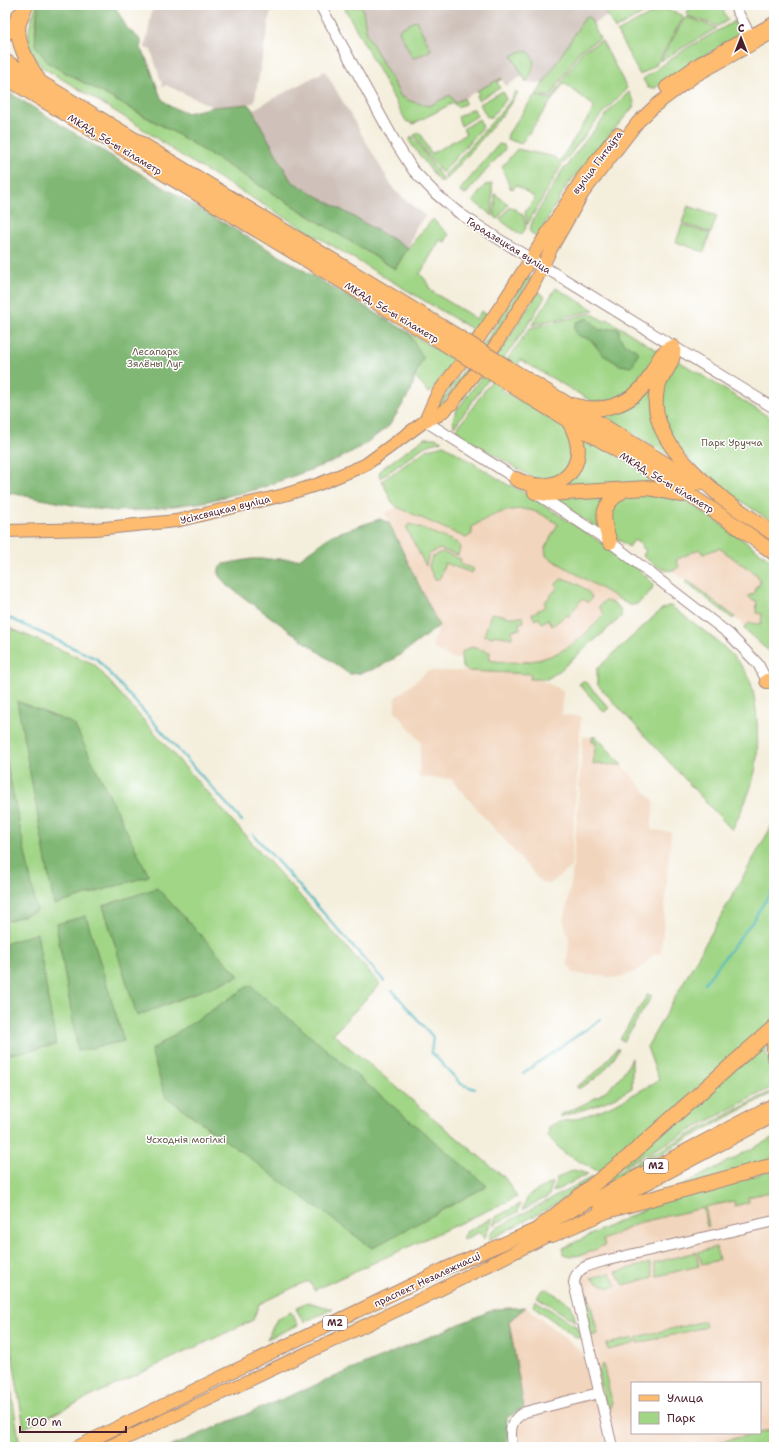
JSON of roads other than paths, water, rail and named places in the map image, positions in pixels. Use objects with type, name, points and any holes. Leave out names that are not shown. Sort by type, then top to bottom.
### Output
[{"type":"highway","points":[[5,34],[15,24],[23,5]]},
{"type":"highway","points":[[26,5],[19,23],[21,41],[29,65],[39,81]]},
{"type":"highway","name":"МКАД, 56-ы кіламетр","points":[[5,61],[435,330],[512,377],[572,406],[727,502],[774,534]]},
{"type":"highway","name":"МКАД, 56-ы кіламетр","points":[[5,77],[435,330]]},
{"type":"highway","points":[[572,406],[589,409],[603,408],[616,406],[629,399],[643,386],[665,351],[673,347],[673,359],[657,389],[657,408],[661,429],[667,440],[682,460],[727,502]]},
{"type":"highway","name":"МКАД, 56-ы кіламетр","points":[[512,377],[569,422],[739,526],[774,553]]},
{"type":"highway","points":[[516,479],[541,487],[560,482],[566,477],[575,465],[578,450],[576,433],[569,422]]},
{"type":"highway","points":[[535,492],[548,494],[648,488],[694,498]]},
{"type":"highway","points":[[610,542],[603,522],[603,514],[614,496],[624,490]]},
{"type":"highway","points":[[538,1228],[627,1158],[774,1027]]},
{"type":"highway","points":[[774,1041],[774,1057]]},
{"type":"highway","points":[[552,1235],[607,1212],[774,1165]]},
{"type":"main road","name":"вуліца Гінтаўта","points":[[484,361],[532,288],[583,193],[638,122],[656,105],[695,76],[774,23]]},
{"type":"main road","name":"вуліца Гінтаўта","points":[[470,351],[583,177],[638,110],[664,88],[700,63],[752,39],[774,32]]},
{"type":"main road","name":"Усіхсвяцкая вуліца","points":[[425,421],[437,394],[470,351]]},
{"type":"main road","name":"Усіхсвяцкая вуліца","points":[[5,531],[95,529],[176,521],[284,495],[319,484],[365,465],[425,421],[439,415],[452,404],[484,361]]},
{"type":"main road","name":"праспект Незалежнасці","points":[[77,1447],[444,1270],[538,1228],[774,1104]]},
{"type":"main road","name":"праспект Незалежнасці","points":[[108,1447],[424,1298],[552,1235],[774,1116]]},
{"type":"street","name":"Гарадзецкая вуліца","points":[[320,5],[390,134],[413,170],[436,194],[458,213],[774,408]]},
{"type":"street","points":[[734,5],[752,39]]},
{"type":"street","points":[[425,421],[516,479],[610,542],[729,634],[771,680]]},
{"type":"street","points":[[612,1447],[574,1283],[578,1270],[608,1260],[774,1221]]},
{"type":"street","points":[[512,1447],[510,1430],[517,1416],[524,1412],[599,1393]]},
{"type":"waterway","points":[[5,616],[97,659],[242,821]]},
{"type":"waterway","points":[[253,834],[384,981]]},
{"type":"waterway","points":[[704,984],[752,922],[774,887]]},
{"type":"waterway","points":[[392,990],[433,1037],[431,1052],[461,1084],[475,1089]]},
{"type":"waterway","points":[[523,1073],[601,1019]]},
{"type":"park label","name":"Лесапарк Зялёны Луг","points":[[155,356]]},
{"type":"park label","name":"Парк Уручча","points":[[732,442]]},
{"type":"park label","name":"Усходнія могілкі","points":[[186,1139]]}]
